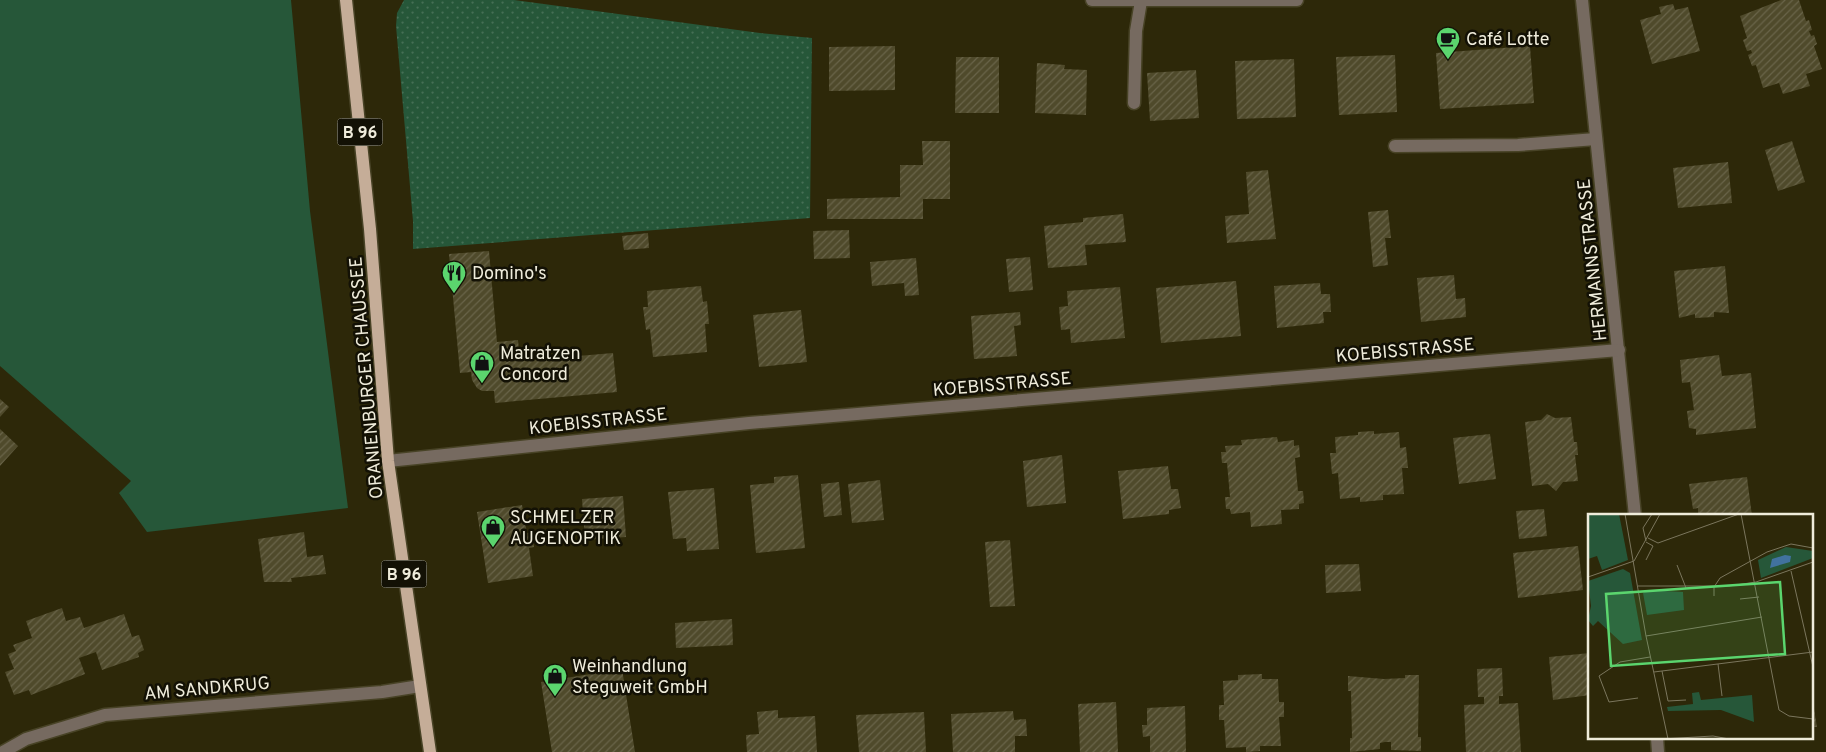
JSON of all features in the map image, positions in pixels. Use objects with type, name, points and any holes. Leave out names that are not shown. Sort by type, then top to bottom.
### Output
[{"type":"main road","name":"ORANIENBURGER CHAUSSEE","points":[[346,0],[370,230],[388,462],[430,752]]},
{"type":"street","points":[[1092,0],[1297,0]]},
{"type":"street","name":"HERMANNSTRASSE","points":[[1582,0],[1635,514]]},
{"type":"street","points":[[1134,103],[1136,31],[1141,1]]},
{"type":"street","points":[[1395,146],[1518,145],[1596,139]]},
{"type":"street","name":"KOEBISSTRASSE","points":[[388,462],[749,422],[1619,350]]},
{"type":"street","name":"AM SANDKRUG","points":[[3,752],[26,739],[105,715],[382,692],[420,686]]},
{"type":"green space","points":[[0,0],[291,0],[310,211],[348,508],[147,532],[119,493],[131,481],[0,366]]},
{"type":"green space","points":[[404,0],[514,0],[760,33],[812,38],[810,218],[413,249],[413,221],[396,26],[397,13]]},
{"type":"building","points":[[1781,0],[1799,0],[1806,21],[1809,20],[1812,30],[1809,31],[1811,36],[1814,35],[1817,44],[1814,46],[1822,69],[1806,74],[1810,86],[1783,94],[1779,83],[1763,88],[1756,65],[1752,66],[1748,55],[1752,53],[1751,50],[1747,51],[1743,40],[1747,38],[1740,16]]},
{"type":"building","points":[[1673,4],[1675,10],[1688,7],[1700,51],[1652,64],[1640,20],[1661,14],[1659,7]]},
{"type":"building","points":[[895,46],[895,90],[829,91],[829,47]]},
{"type":"building","points":[[1530,46],[1534,103],[1440,109],[1436,53]]},
{"type":"building","points":[[1395,55],[1397,112],[1339,115],[1336,57]]},
{"type":"building","points":[[956,57],[999,57],[999,113],[955,113]]},
{"type":"building","points":[[1294,59],[1296,117],[1237,119],[1235,61]]},
{"type":"building","points":[[1037,63],[1065,65],[1064,69],[1087,70],[1086,115],[1035,113]]},
{"type":"building","points":[[1196,70],[1199,118],[1150,121],[1147,73]]},
{"type":"building","points":[[922,141],[950,141],[950,199],[923,199],[923,219],[827,219],[827,199],[900,197],[900,165],[923,165]]},
{"type":"building","points":[[1792,141],[1805,182],[1778,191],[1765,150]]},
{"type":"building","points":[[1728,162],[1732,203],[1678,208],[1673,168]]},
{"type":"building","points":[[1268,170],[1276,239],[1227,243],[1225,216],[1249,214],[1246,172]]},
{"type":"building","points":[[1388,210],[1391,238],[1385,238],[1388,265],[1373,267],[1368,212]]},
{"type":"building","points":[[1123,214],[1126,242],[1085,245],[1087,265],[1048,268],[1044,226],[1083,222],[1083,218]]},
{"type":"building","points":[[849,230],[850,258],[814,259],[813,231]]},
{"type":"building","points":[[648,233],[649,248],[624,250],[622,236]]},
{"type":"building","points":[[489,251],[497,342],[518,340],[520,361],[613,353],[617,392],[495,403],[494,391],[482,391],[477,388],[472,380],[471,372],[460,373],[449,254]]},
{"type":"building","points":[[1030,257],[1033,290],[1009,292],[1006,259]]},
{"type":"building","points":[[916,258],[919,295],[905,296],[904,283],[872,286],[870,262]]},
{"type":"building","points":[[1725,266],[1729,313],[1714,312],[1714,317],[1695,318],[1695,314],[1679,318],[1674,271]]},
{"type":"building","points":[[1454,275],[1456,299],[1465,298],[1466,317],[1421,322],[1417,278]]},
{"type":"building","points":[[1236,281],[1241,336],[1161,343],[1156,288]]},
{"type":"building","points":[[1320,283],[1321,294],[1330,294],[1331,312],[1323,312],[1324,323],[1277,328],[1274,286]]},
{"type":"building","points":[[701,286],[703,302],[707,301],[709,324],[705,324],[707,352],[653,357],[650,329],[646,330],[643,307],[648,307],[647,291]]},
{"type":"building","points":[[1120,287],[1125,338],[1071,343],[1070,329],[1061,330],[1059,307],[1068,306],[1067,291]]},
{"type":"building","points":[[801,310],[807,362],[759,367],[753,315]]},
{"type":"building","points":[[1020,312],[1021,325],[1014,326],[1017,356],[974,359],[971,316]]},
{"type":"building","points":[[1719,355],[1722,376],[1751,373],[1756,428],[1696,435],[1696,429],[1689,428],[1687,411],[1694,410],[1690,382],[1682,383],[1680,360]]},
{"type":"building","points":[[0,399],[9,407],[0,417]]},
{"type":"building","points":[[1547,414],[1555,418],[1571,417],[1574,442],[1577,442],[1578,455],[1575,455],[1578,481],[1563,482],[1556,491],[1548,484],[1532,486],[1525,422],[1541,420]]},
{"type":"building","points":[[0,429],[18,446],[0,466]]},
{"type":"building","points":[[1374,431],[1374,434],[1399,432],[1400,448],[1406,447],[1408,468],[1402,468],[1404,494],[1383,495],[1383,500],[1360,502],[1360,497],[1340,499],[1338,473],[1332,474],[1330,453],[1336,453],[1335,437],[1358,435],[1358,432]]},
{"type":"building","points":[[1490,434],[1496,479],[1459,484],[1453,438]]},
{"type":"building","points":[[1277,437],[1278,442],[1294,440],[1294,446],[1299,445],[1300,457],[1295,458],[1298,491],[1303,491],[1304,503],[1299,504],[1299,509],[1281,510],[1282,524],[1251,527],[1250,512],[1231,514],[1230,509],[1226,509],[1225,497],[1230,497],[1227,463],[1222,463],[1221,452],[1226,452],[1225,446],[1242,445],[1241,440]]},
{"type":"building","points":[[1062,455],[1066,503],[1027,507],[1023,461]]},
{"type":"building","points":[[1168,466],[1171,489],[1178,489],[1181,508],[1169,510],[1169,514],[1123,519],[1118,471]]},
{"type":"building","points":[[798,475],[805,548],[756,553],[750,485],[774,483],[774,477]]},
{"type":"building","points":[[1747,477],[1752,514],[1698,514],[1698,508],[1693,509],[1689,484]]},
{"type":"building","points":[[880,480],[884,520],[852,523],[848,484]]},
{"type":"building","points":[[839,482],[842,515],[824,517],[821,484]]},
{"type":"building","points":[[714,488],[719,549],[687,551],[686,538],[673,539],[668,492]]},
{"type":"building","points":[[623,496],[626,537],[585,540],[582,499]]},
{"type":"building","points":[[522,505],[527,533],[532,532],[534,547],[529,548],[533,576],[488,583],[477,512]]},
{"type":"building","points":[[1544,509],[1547,536],[1519,539],[1516,511]]},
{"type":"building","points":[[304,532],[307,557],[323,555],[326,574],[291,578],[292,582],[264,582],[258,539]]},
{"type":"building","points":[[1010,540],[1015,606],[990,607],[985,542]]},
{"type":"building","points":[[1578,546],[1583,590],[1518,598],[1513,553]]},
{"type":"building","points":[[1359,564],[1361,591],[1326,593],[1325,565]]},
{"type":"building","points":[[62,608],[66,621],[80,617],[84,628],[124,614],[132,637],[139,635],[144,650],[138,653],[139,657],[102,670],[96,652],[79,658],[85,674],[31,695],[29,690],[14,695],[5,672],[14,669],[8,654],[16,651],[13,645],[32,638],[26,621]]},
{"type":"building","points":[[732,619],[733,645],[676,648],[675,623]]},
{"type":"building","points":[[1588,653],[1588,695],[1553,700],[1549,657]]},
{"type":"building","points":[[1502,668],[1503,696],[1499,696],[1499,704],[1518,703],[1521,752],[1466,752],[1464,705],[1484,704],[1484,697],[1478,697],[1477,669]]},
{"type":"building","points":[[622,669],[635,752],[552,752],[541,682]]},
{"type":"building","points":[[1262,674],[1262,679],[1278,679],[1279,702],[1284,702],[1284,717],[1279,717],[1281,746],[1260,746],[1260,751],[1246,752],[1246,747],[1226,748],[1224,720],[1219,720],[1219,705],[1224,705],[1223,681],[1238,680],[1238,675]]},
{"type":"building","points":[[1405,675],[1419,675],[1418,737],[1421,737],[1421,751],[1391,750],[1391,742],[1385,742],[1380,743],[1380,749],[1350,752],[1350,738],[1352,738],[1351,691],[1348,691],[1348,676],[1384,679],[1405,678]]},
{"type":"building","points":[[1116,702],[1118,752],[1080,752],[1078,704]]},
{"type":"building","points":[[1185,706],[1186,752],[1150,752],[1150,736],[1143,737],[1142,725],[1147,725],[1147,708]]},
{"type":"building","points":[[1814,709],[1817,727],[1814,727]]},
{"type":"building","points":[[778,710],[778,718],[815,716],[817,752],[747,752],[746,735],[759,734],[757,712]]},
{"type":"building","points":[[1013,711],[1014,720],[1026,719],[1027,736],[1015,736],[1015,752],[953,752],[951,714]]},
{"type":"building","points":[[924,712],[926,752],[859,752],[856,715]]},
{"type":"place","name":"Café Lotte","points":[[1448,60]]},
{"type":"place","name":"Domino's","points":[[454,294]]},
{"type":"place","name":"Matratzen Concord","points":[[482,384]]},
{"type":"place","name":"SCHMELZER AUGENOPTIK","points":[[493,548]]},
{"type":"place","name":"Weinhandlung Steguweit GmbH","points":[[555,697]]}]
